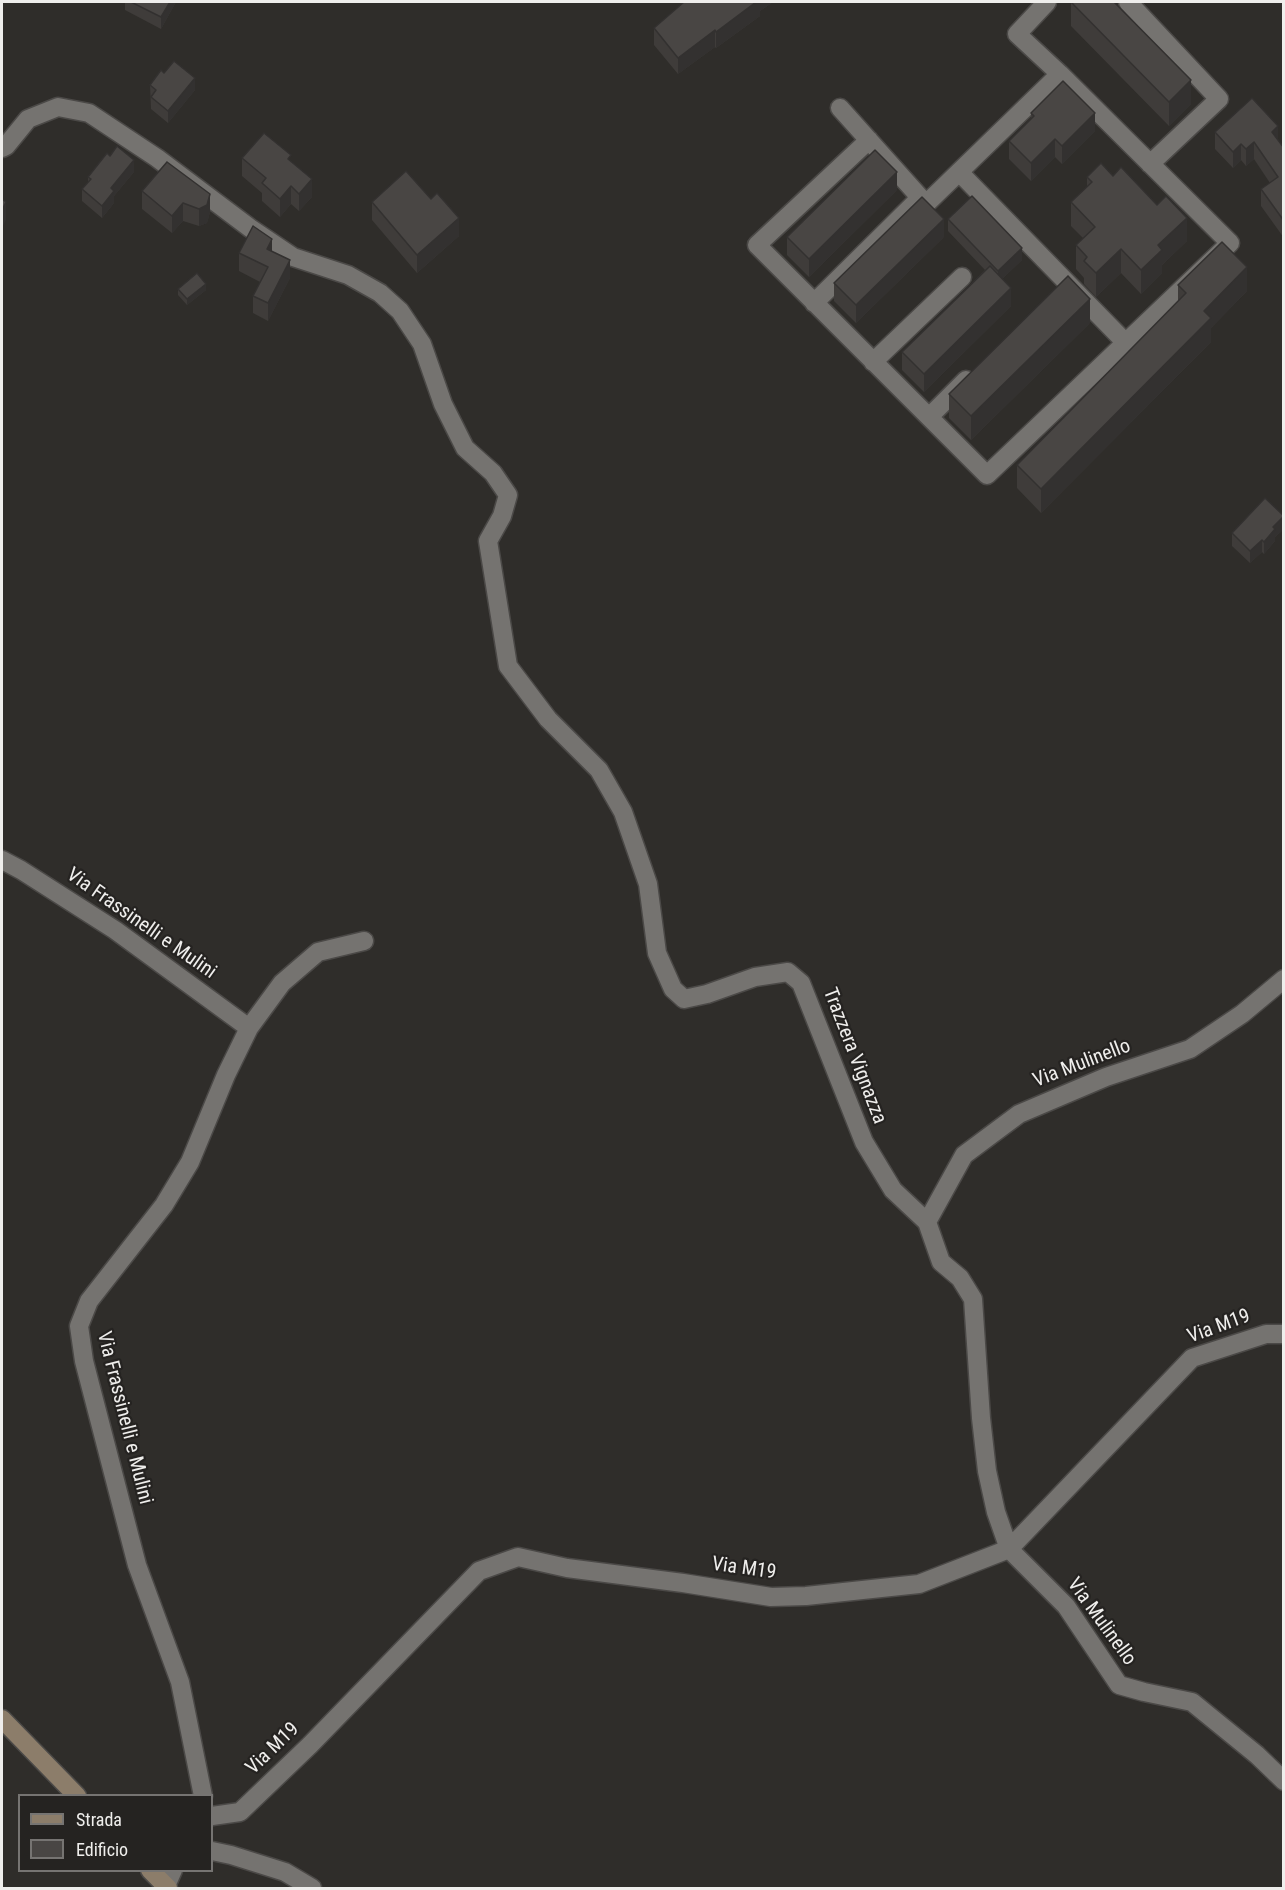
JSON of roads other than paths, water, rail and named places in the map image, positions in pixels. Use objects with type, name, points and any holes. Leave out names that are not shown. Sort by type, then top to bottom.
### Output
[{"type":"main road","points":[[2,1719],[75,1794]]},
{"type":"main road","points":[[153,1872],[169,1882]]},
{"type":"street","points":[[869,140],[757,245],[987,475],[1230,243],[1017,34],[1047,2]]},
{"type":"street","points":[[1128,2],[1219,99],[1150,164]]},
{"type":"street","points":[[840,108],[926,204],[1060,74]]},
{"type":"street","name":"Trazzera Vignazza","points":[[2,148],[28,119],[58,107],[89,113],[157,158],[250,228],[293,257],[348,275],[380,293],[400,311],[422,344],[443,404],[465,448],[493,473],[508,495],[502,516],[488,541],[508,666],[548,719],[600,770],[623,812],[648,884],[657,953],[673,989],[684,999],[707,994],[755,977],[788,972],[801,983],[864,1142],[893,1190],[927,1222],[941,1262],[960,1278],[973,1299],[987,1470],[996,1512],[1009,1549]]},
{"type":"street","points":[[959,172],[1126,343]]},
{"type":"street","points":[[814,303],[920,198]]},
{"type":"street","points":[[873,362],[962,277]]},
{"type":"street","points":[[1051,298],[1067,282]]},
{"type":"street","points":[[928,417],[977,369]]},
{"type":"street","name":"Via Frassinelli e Mulini","points":[[2,860],[115,930],[249,1028],[226,1075],[190,1162],[164,1205],[89,1301],[79,1326],[84,1361],[137,1565],[180,1682],[203,1794]]},
{"type":"street","points":[[249,1028],[282,983],[318,952],[364,941]]},
{"type":"street","name":"Via Mulinello","points":[[927,1222],[964,1155],[1019,1114],[1106,1077],[1190,1049],[1242,1014],[1284,979]]},
{"type":"street","name":"Via M19","points":[[213,1816],[240,1812],[318,1737],[479,1571],[518,1557],[567,1568],[771,1597],[806,1596],[919,1584],[1009,1549],[1191,1358],[1266,1334],[1284,1334]]},
{"type":"street","name":"Via Mulinello","points":[[1009,1549],[1066,1606],[1119,1685],[1192,1702],[1257,1755],[1284,1781]]},
{"type":"street","points":[[213,1851],[285,1872],[312,1888]]}]
